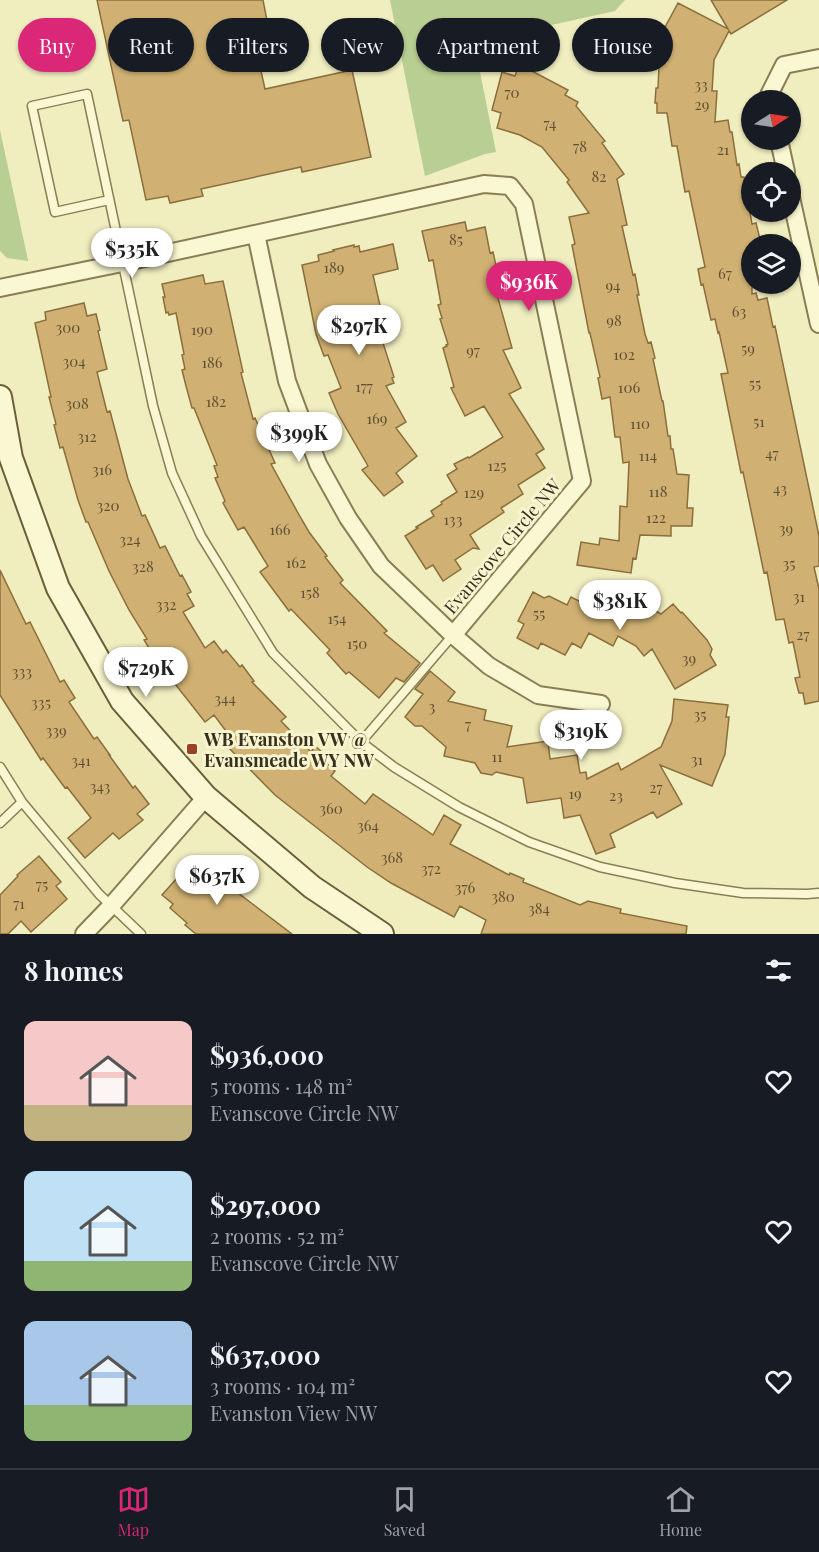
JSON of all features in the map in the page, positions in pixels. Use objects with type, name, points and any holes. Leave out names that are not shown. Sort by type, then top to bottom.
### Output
[{"type":"street","points":[[772,90],[784,65],[819,58]]},
{"type":"street","name":"Evanscove Circle NW","points":[[0,288],[484,184],[510,186],[524,204],[582,481],[453,635],[381,566],[348,518],[318,464],[287,381],[256,234]]},
{"type":"street","points":[[797,222],[819,324]]},
{"type":"street","points":[[0,398],[11,458],[58,588],[122,701],[206,797],[312,887],[382,934]]},
{"type":"street","points":[[453,635],[489,666],[538,695],[601,704]]},
{"type":"street","points":[[84,934],[206,797]]},
{"type":"lane","points":[[109,200],[55,212],[32,106],[87,94],[153,406],[172,473],[201,536],[273,652],[361,742],[394,767],[459,807],[529,842],[600,867],[675,883],[743,893],[807,894],[819,892]]},
{"type":"lane","points":[[361,742],[453,635]]},
{"type":"lane","points":[[0,767],[22,802],[99,894],[141,934]]},
{"type":"lane","points":[[0,823],[22,802]]},
{"type":"green space","points":[[390,0],[625,0],[615,11],[572,18],[572,20],[560,23],[560,18],[416,18],[416,72],[480,72],[496,152],[425,176],[404,70],[404,18],[394,18]]},
{"type":"green space","points":[[0,130],[28,261],[7,258],[0,251]]},
{"type":"building","points":[[97,0],[263,0],[267,18],[206,18],[206,72],[261,72],[265,89],[343,72],[352,72],[371,157],[302,172],[301,167],[201,189],[203,196],[170,203],[168,196],[146,200],[129,120],[123,121],[112,72],[194,72],[194,18],[108,18],[108,51]]},
{"type":"building","points":[[711,0],[787,0],[731,34],[729,31],[714,60],[712,91],[717,91],[715,122],[728,120],[730,132],[732,132],[741,177],[741,222],[756,223],[759,234],[741,234],[741,294],[756,294],[758,300],[767,298],[773,327],[775,326],[819,536],[819,566],[814,567],[819,589],[819,701],[805,704],[803,693],[799,693],[795,678],[800,677],[793,642],[789,643],[784,619],[776,620],[767,572],[764,573],[743,472],[741,473],[721,374],[728,373],[719,332],[715,319],[711,320],[703,284],[701,285],[698,269],[705,267],[689,191],[685,192],[677,146],[672,146],[667,113],[657,113],[657,103],[655,103],[659,72],[673,72],[673,18],[670,18],[678,3],[728,29]]},
{"type":"building","points":[[502,72],[515,76],[516,72],[534,72],[568,90],[565,95],[578,102],[576,106],[605,141],[602,143],[624,174],[617,179],[627,225],[622,226],[633,275],[635,274],[645,334],[648,343],[651,342],[655,358],[653,359],[677,474],[689,475],[687,508],[693,508],[692,526],[671,526],[671,536],[640,535],[631,573],[577,565],[581,542],[599,545],[600,538],[619,541],[620,506],[627,507],[629,462],[623,463],[620,437],[615,437],[610,397],[602,399],[598,378],[600,377],[572,245],[575,244],[569,217],[589,213],[567,182],[569,180],[542,147],[520,135],[497,128],[501,113],[492,110]]},
{"type":"building","points":[[465,222],[467,231],[485,227],[490,253],[493,252],[498,275],[492,277],[512,348],[503,350],[521,388],[509,394],[544,449],[536,454],[545,468],[518,485],[523,494],[501,508],[504,512],[470,535],[479,549],[473,548],[455,560],[461,569],[443,581],[433,565],[426,569],[405,536],[434,516],[431,511],[457,492],[447,475],[457,469],[454,464],[469,458],[503,437],[484,406],[465,416],[451,388],[454,387],[443,348],[448,344],[440,319],[442,318],[438,305],[441,304],[433,260],[429,261],[422,231]]},
{"type":"building","points":[[393,244],[398,269],[373,275],[381,310],[373,312],[394,377],[392,378],[394,383],[386,386],[406,422],[396,428],[417,456],[396,473],[403,482],[384,496],[362,470],[368,466],[338,414],[329,393],[341,388],[328,355],[324,356],[316,334],[302,265],[319,261],[318,255],[354,245],[354,247],[359,246],[360,252]]},
{"type":"building","points":[[203,275],[205,284],[223,281],[243,372],[241,373],[253,419],[255,418],[275,463],[271,464],[298,513],[327,556],[325,557],[343,580],[340,583],[387,631],[384,633],[420,663],[404,682],[396,678],[379,698],[349,672],[346,674],[327,653],[330,650],[291,609],[289,611],[260,572],[268,566],[244,527],[238,530],[223,503],[225,501],[215,478],[218,477],[214,466],[217,465],[194,408],[192,408],[182,370],[185,369],[182,355],[184,354],[176,313],[169,315],[168,312],[166,313],[163,297],[165,297],[162,284]]},
{"type":"building","points":[[84,303],[87,316],[96,314],[100,330],[98,331],[107,369],[97,372],[128,479],[142,516],[145,515],[160,548],[165,546],[191,592],[187,594],[194,606],[183,612],[205,648],[214,641],[223,653],[226,650],[240,667],[242,665],[254,681],[252,682],[286,717],[281,721],[311,752],[315,746],[329,758],[325,762],[335,771],[331,776],[365,804],[373,794],[433,835],[444,815],[461,825],[450,844],[509,875],[510,873],[524,879],[523,882],[580,905],[588,901],[621,909],[620,913],[687,926],[686,934],[481,934],[486,920],[460,906],[454,917],[391,883],[367,867],[275,795],[226,745],[232,739],[214,715],[205,722],[157,661],[144,640],[147,639],[129,610],[86,522],[63,447],[60,448],[35,323],[46,320],[45,312]]},
{"type":"building","points":[[0,570],[26,624],[30,622],[60,682],[64,680],[75,698],[69,702],[94,739],[97,737],[133,788],[135,786],[149,804],[137,814],[143,820],[119,839],[113,833],[85,858],[68,838],[91,818],[43,758],[41,760],[0,695]]},
{"type":"building","points":[[617,590],[661,614],[673,604],[707,640],[712,649],[710,655],[716,665],[675,689],[652,649],[644,656],[636,646],[618,636],[613,646],[589,633],[581,648],[572,643],[565,655],[541,643],[538,649],[517,638],[524,624],[518,621],[533,592],[544,598],[549,596],[567,605],[571,597],[585,604],[588,600],[607,610]]},
{"type":"building","points":[[430,671],[455,692],[448,701],[486,710],[484,720],[512,726],[507,747],[548,741],[550,759],[577,755],[580,773],[586,772],[587,779],[618,763],[621,770],[661,747],[672,721],[674,699],[728,705],[725,754],[712,786],[660,765],[682,804],[657,818],[653,812],[610,834],[615,847],[596,854],[580,815],[564,818],[561,798],[527,803],[523,778],[496,772],[492,775],[481,773],[475,763],[444,756],[446,747],[422,726],[415,726],[405,717],[423,694],[415,689]]},
{"type":"building","points":[[39,856],[61,882],[56,886],[67,899],[31,932],[21,921],[8,934],[0,934],[0,895],[17,875]]},
{"type":"building","points":[[203,861],[238,893],[292,934],[196,934],[185,925],[187,923],[170,908],[173,904],[162,895],[186,868],[192,874]]},
{"type":"place","name":"WB Evanston VW @ Evansmeade WY NW","points":[[192,749]]}]
